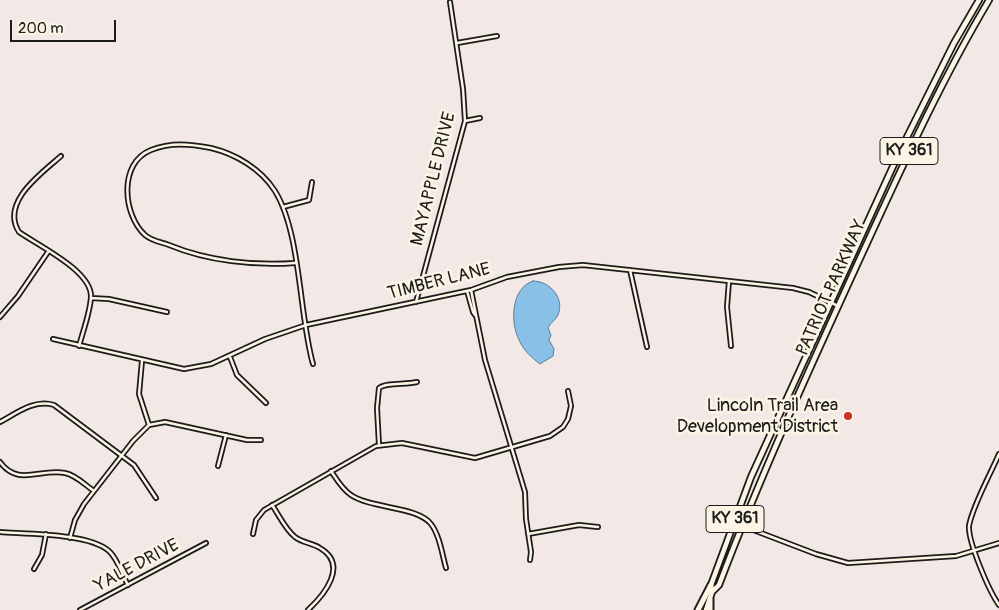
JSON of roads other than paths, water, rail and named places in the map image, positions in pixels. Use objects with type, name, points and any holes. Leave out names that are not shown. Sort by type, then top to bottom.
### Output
[{"type":"highway","points":[[698,610],[712,584]]},
{"type":"highway","points":[[710,610],[711,596]]},
{"type":"main road","name":"PATRIOT PARKWAY","points":[[711,596],[712,584],[751,477],[925,100],[979,0]]},
{"type":"main road","name":"PATRIOT PARKWAY","points":[[706,610],[711,596],[718,585],[762,472],[838,306],[941,86],[989,0]]},
{"type":"street","name":"MAYAPPLE DRIVE","points":[[416,302],[465,121],[457,43],[450,2]]},
{"type":"street","points":[[457,43],[497,36]]},
{"type":"street","points":[[465,121],[480,118]]},
{"type":"street","points":[[295,263],[236,262],[197,255],[153,240],[138,227],[128,201],[127,192],[133,169],[146,153],[161,146],[189,145],[217,150],[244,162],[266,179],[283,207],[295,263],[313,364]]},
{"type":"street","points":[[61,156],[18,194],[13,205],[12,218],[17,229],[79,272],[88,286],[91,298],[79,346]]},
{"type":"street","points":[[283,207],[308,200],[312,182]]},
{"type":"street","points":[[0,317],[18,296],[48,252]]},
{"type":"street","name":"TIMBER LANE","points":[[54,339],[184,370],[211,364],[230,357],[265,339],[306,325],[467,291],[507,277],[559,267],[583,266],[630,270],[793,288],[838,306]]},
{"type":"street","points":[[630,270],[647,348]]},
{"type":"street","points":[[729,281],[727,307],[731,346]]},
{"type":"street","points":[[471,290],[485,360],[525,492],[528,534],[532,552],[530,560]]},
{"type":"street","points":[[467,291],[472,312],[475,315]]},
{"type":"street","points":[[91,298],[109,298],[167,312]]},
{"type":"street","points":[[230,357],[237,375],[266,403]]},
{"type":"street","points":[[142,361],[139,394],[149,425]]},
{"type":"street","points":[[379,445],[377,408],[379,388],[386,384],[401,385],[417,382]]},
{"type":"street","points":[[253,534],[258,516],[272,505],[379,445],[402,443],[470,458],[550,436],[563,427],[571,410],[568,391]]},
{"type":"street","points":[[0,422],[31,405],[50,403],[62,409],[138,469],[156,498]]},
{"type":"street","points":[[70,538],[79,512],[122,455],[149,425],[165,422],[254,441],[260,440]]},
{"type":"street","points":[[218,466],[226,435]]},
{"type":"street","points":[[999,454],[970,522],[970,536],[987,584],[999,605]]},
{"type":"street","points":[[0,462],[9,471],[21,476],[66,474],[94,491]]},
{"type":"street","points":[[331,471],[343,489],[353,496],[366,502],[417,514],[427,520],[434,530],[446,568]]},
{"type":"street","points":[[272,505],[294,536],[320,548],[332,560],[334,572],[330,582],[308,610]]},
{"type":"street","points":[[734,522],[816,554],[848,563],[956,556],[999,543]]},
{"type":"street","points":[[528,534],[578,525],[598,527]]},
{"type":"street","points":[[0,532],[46,534],[70,538],[109,551],[128,585]]},
{"type":"street","points":[[34,569],[42,554],[46,534]]},
{"type":"street","name":"YALE DRIVE","points":[[80,610],[206,543]]},
{"type":"water","points":[[533,281],[550,287],[558,297],[560,309],[558,315],[548,328],[551,335],[549,340],[554,349],[553,356],[540,364],[523,347],[514,324],[514,306],[520,291]]},
{"type":"place","name":"Lincoln Trail Area Development District","points":[[848,416]]}]
